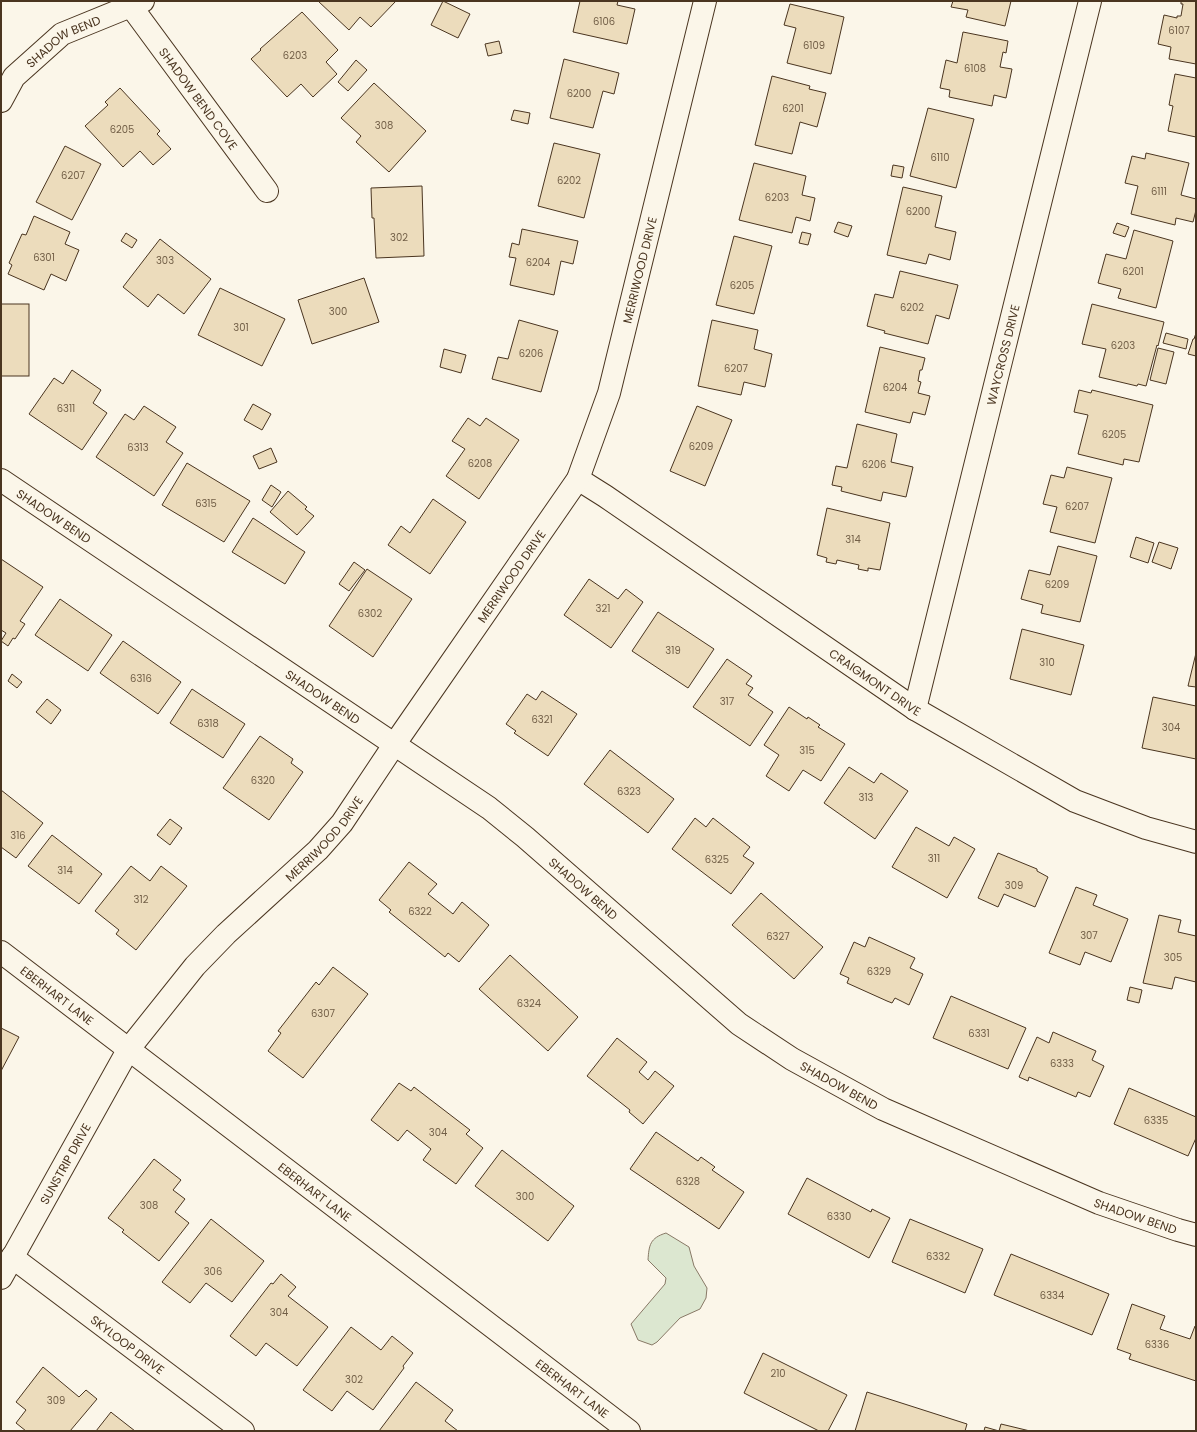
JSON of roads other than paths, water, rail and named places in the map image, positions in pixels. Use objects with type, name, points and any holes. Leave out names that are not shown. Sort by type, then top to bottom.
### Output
[{"type":"street","name":"MERRIWOOD DRIVE","points":[[128,1050],[195,966],[226,934],[318,850],[342,823],[394,745],[578,479],[609,393],[705,1]]},
{"type":"street","name":"WAYCROSS DRIVE","points":[[915,709],[1090,1]]},
{"type":"street","name":"SHADOW BEND","points":[[1,101],[14,77],[62,34],[137,3]]},
{"type":"street","name":"SHADOW BEND COVE","points":[[137,3],[267,190]]},
{"type":"street","name":"CRAIGMONT DRIVE","points":[[578,479],[612,500],[915,709],[1075,801],[1146,828],[1196,842]]},
{"type":"street","name":"SHADOW BEND","points":[[1,480],[489,808],[739,1024],[792,1059],[883,1109],[1099,1203],[1196,1235]]},
{"type":"street","name":"EBERHART LANE","points":[[1,952],[629,1431]]},
{"type":"street","name":"SUNSTRIP DRIVE","points":[[1,1278],[128,1050]]},
{"type":"street","name":"SKYLOOP DRIVE","points":[[12,1257],[243,1431]]}]
